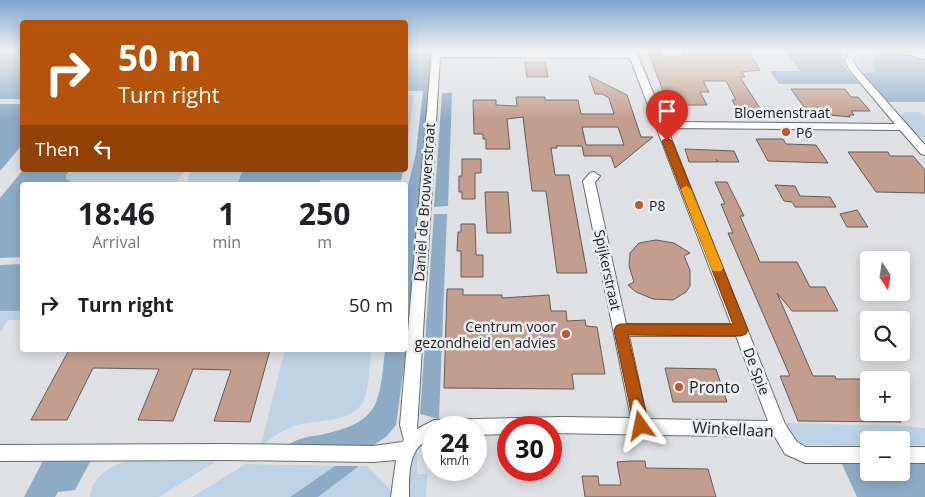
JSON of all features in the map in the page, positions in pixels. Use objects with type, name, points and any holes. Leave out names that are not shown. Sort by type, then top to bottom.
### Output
[{"type":"street","name":"Daniel de Brouwerstraat","points":[[400,497],[403,461],[409,445],[408,425],[433,74]]},
{"type":"street","name":"De Spie","points":[[641,74],[780,429]]},
{"type":"street","points":[[857,74],[925,152]]},
{"type":"street","name":"Bloemenstraat","points":[[661,125],[903,127]]},
{"type":"street","name":"Spijkerstraat","points":[[594,176],[588,181],[641,426]]},
{"type":"street","points":[[620,330],[741,330]]},
{"type":"street","name":"Winkellaan","points":[[487,427],[561,425],[780,429],[791,448],[805,455],[860,455]]},
{"type":"street","name":"Winkellaan","points":[[409,445],[422,436]]},
{"type":"street","points":[[0,453],[227,452],[373,454],[409,445]]},
{"type":"street","points":[[910,455],[925,455]]},
{"type":"shaded area","points":[[0,74],[20,74],[20,99],[0,99]]},
{"type":"shaded area","points":[[408,74],[431,74],[408,323],[408,186],[416,153],[423,91],[408,91]]},
{"type":"shaded area","points":[[772,74],[851,74],[860,84],[779,84]]},
{"type":"shaded area","points":[[862,74],[925,74],[925,102],[886,102]]},
{"type":"shaded area","points":[[442,93],[452,93],[448,206],[434,207]]},
{"type":"shaded area","points":[[408,95],[414,95],[408,138]]},
{"type":"shaded area","points":[[0,104],[20,104],[20,147],[0,171]]},
{"type":"shaded area","points":[[905,112],[919,112],[925,117],[925,139],[907,126],[901,115]]},
{"type":"shaded area","points":[[21,172],[68,172],[66,179],[71,182],[20,182],[20,257],[0,258],[0,198]]},
{"type":"shaded area","points":[[68,172],[184,172],[176,182],[71,182],[66,179]]},
{"type":"shaded area","points":[[191,172],[242,172],[238,182],[188,182]]},
{"type":"shaded area","points":[[242,172],[403,172],[401,180],[238,182]]},
{"type":"shaded area","points":[[320,180],[401,180],[401,182],[320,182]]},
{"type":"shaded area","points":[[434,214],[447,214],[439,416],[420,414]]},
{"type":"shaded area","points":[[20,264],[20,311],[0,311],[0,265]]},
{"type":"shaded area","points":[[0,311],[20,311],[20,320],[8,320],[0,332]]},
{"type":"shaded area","points":[[284,352],[371,352],[369,378],[362,404],[348,415],[340,418],[305,423],[287,429],[277,434],[260,448]]},
{"type":"shaded area","points":[[385,352],[405,352],[396,425],[387,436],[374,445],[284,448],[300,439],[340,430],[355,424],[373,409],[381,385]]},
{"type":"shaded area","points":[[786,423],[925,428],[925,445],[910,446],[910,431],[860,431],[860,446],[798,445],[794,441]]},
{"type":"shaded area","points":[[413,452],[417,452],[417,474],[422,474],[422,481],[427,481],[426,497],[406,497],[408,461]]},
{"type":"shaded area","points":[[134,458],[213,459],[213,463],[159,497],[90,497],[95,482],[100,476],[112,467]]},
{"type":"shaded area","points":[[44,459],[91,460],[75,490],[58,492],[55,497],[24,497]]},
{"type":"shaded area","points":[[860,461],[860,481],[910,481],[910,461],[925,461],[925,497],[857,497],[841,462]]},
{"type":"shaded area","points":[[246,464],[335,466],[290,497],[192,497]]},
{"type":"shaded area","points":[[335,466],[359,466],[318,497],[290,497]]},
{"type":"shaded area","points":[[359,466],[367,466],[393,492],[392,497],[318,497]]},
{"type":"building","points":[[527,74],[547,74],[548,77],[527,77]]},
{"type":"building","points":[[657,74],[743,74],[745,77],[740,77],[765,116],[741,116],[732,100],[736,100],[726,81],[703,81],[709,92],[700,92],[707,105],[670,105],[667,102]]},
{"type":"building","points":[[589,76],[627,95],[641,137],[653,137],[615,168],[611,156],[584,156],[582,146],[556,146],[557,148],[551,148],[555,175],[569,175],[587,273],[557,273],[546,191],[532,191],[523,117],[507,119],[510,149],[486,149],[486,139],[483,139],[483,134],[474,134],[473,100],[496,100],[496,105],[517,106],[516,97],[545,97],[545,100],[578,100],[581,114],[614,114],[609,98],[602,94],[595,94]],"holes":[[[582,127],[618,127],[624,145],[586,145]]]},
{"type":"building","points":[[791,89],[845,89],[851,97],[858,97],[870,111],[851,111],[854,115],[849,115],[850,117],[830,115],[827,111],[809,111]]},
{"type":"building","points":[[756,139],[783,139],[786,144],[816,145],[828,163],[768,161]]},
{"type":"building","points":[[685,149],[734,151],[739,162],[719,162],[716,159],[718,162],[689,162]]},
{"type":"building","points":[[848,152],[888,152],[890,156],[913,156],[925,170],[925,193],[876,192]]},
{"type":"building","points":[[462,159],[481,159],[481,173],[475,173],[475,199],[462,199],[462,192],[459,192],[459,176],[462,176]]},
{"type":"building","points":[[715,182],[727,182],[744,216],[740,216],[760,262],[797,262],[810,287],[825,287],[838,311],[792,311],[777,293],[813,376],[835,376],[836,379],[860,379],[860,421],[901,422],[798,421],[780,376],[790,376],[728,233],[733,233],[721,204],[725,204]]},
{"type":"building","points":[[775,185],[795,186],[800,196],[830,197],[836,207],[795,207],[792,202],[784,201]]},
{"type":"building","points":[[485,192],[508,192],[511,233],[487,233]]},
{"type":"building","points":[[857,210],[868,227],[847,227],[840,214]]},
{"type":"building","points":[[461,224],[475,224],[476,255],[483,255],[483,277],[461,277],[461,251],[457,251],[458,232],[461,232]]},
{"type":"building","points":[[656,240],[674,243],[690,253],[684,256],[690,270],[690,286],[686,292],[673,300],[653,299],[636,292],[628,285],[634,282],[629,266],[630,253],[639,243]]},
{"type":"building","name":"Centrum voor gezondheid en advies","points":[[447,289],[463,289],[463,295],[502,295],[502,298],[549,295],[551,311],[566,311],[567,321],[585,320],[586,326],[597,327],[605,374],[572,374],[574,389],[444,388]]},
{"type":"building","points":[[68,352],[269,352],[250,422],[214,421],[231,370],[193,369],[173,421],[138,420],[159,369],[93,368],[67,420],[31,420]]},
{"type":"building","name":"Pronto","points":[[665,368],[716,369],[727,402],[673,402]]},
{"type":"building","points":[[645,461],[646,468],[708,469],[716,497],[585,497],[582,476],[598,476],[599,485],[621,485],[617,462]]},
{"type":"slow traffic","points":[[686,189],[717,268]]},
{"type":"place","name":"P6","points":[[786,132]]},
{"type":"place","name":"P8","points":[[639,205]]},
{"type":"place","name":"Centrum voor gezondheid en advies","points":[[566,334]]},
{"type":"place","name":"Pronto","points":[[679,387]]},
{"type":"route","points":[[641,426],[620,330],[741,330],[667,141]]}]
